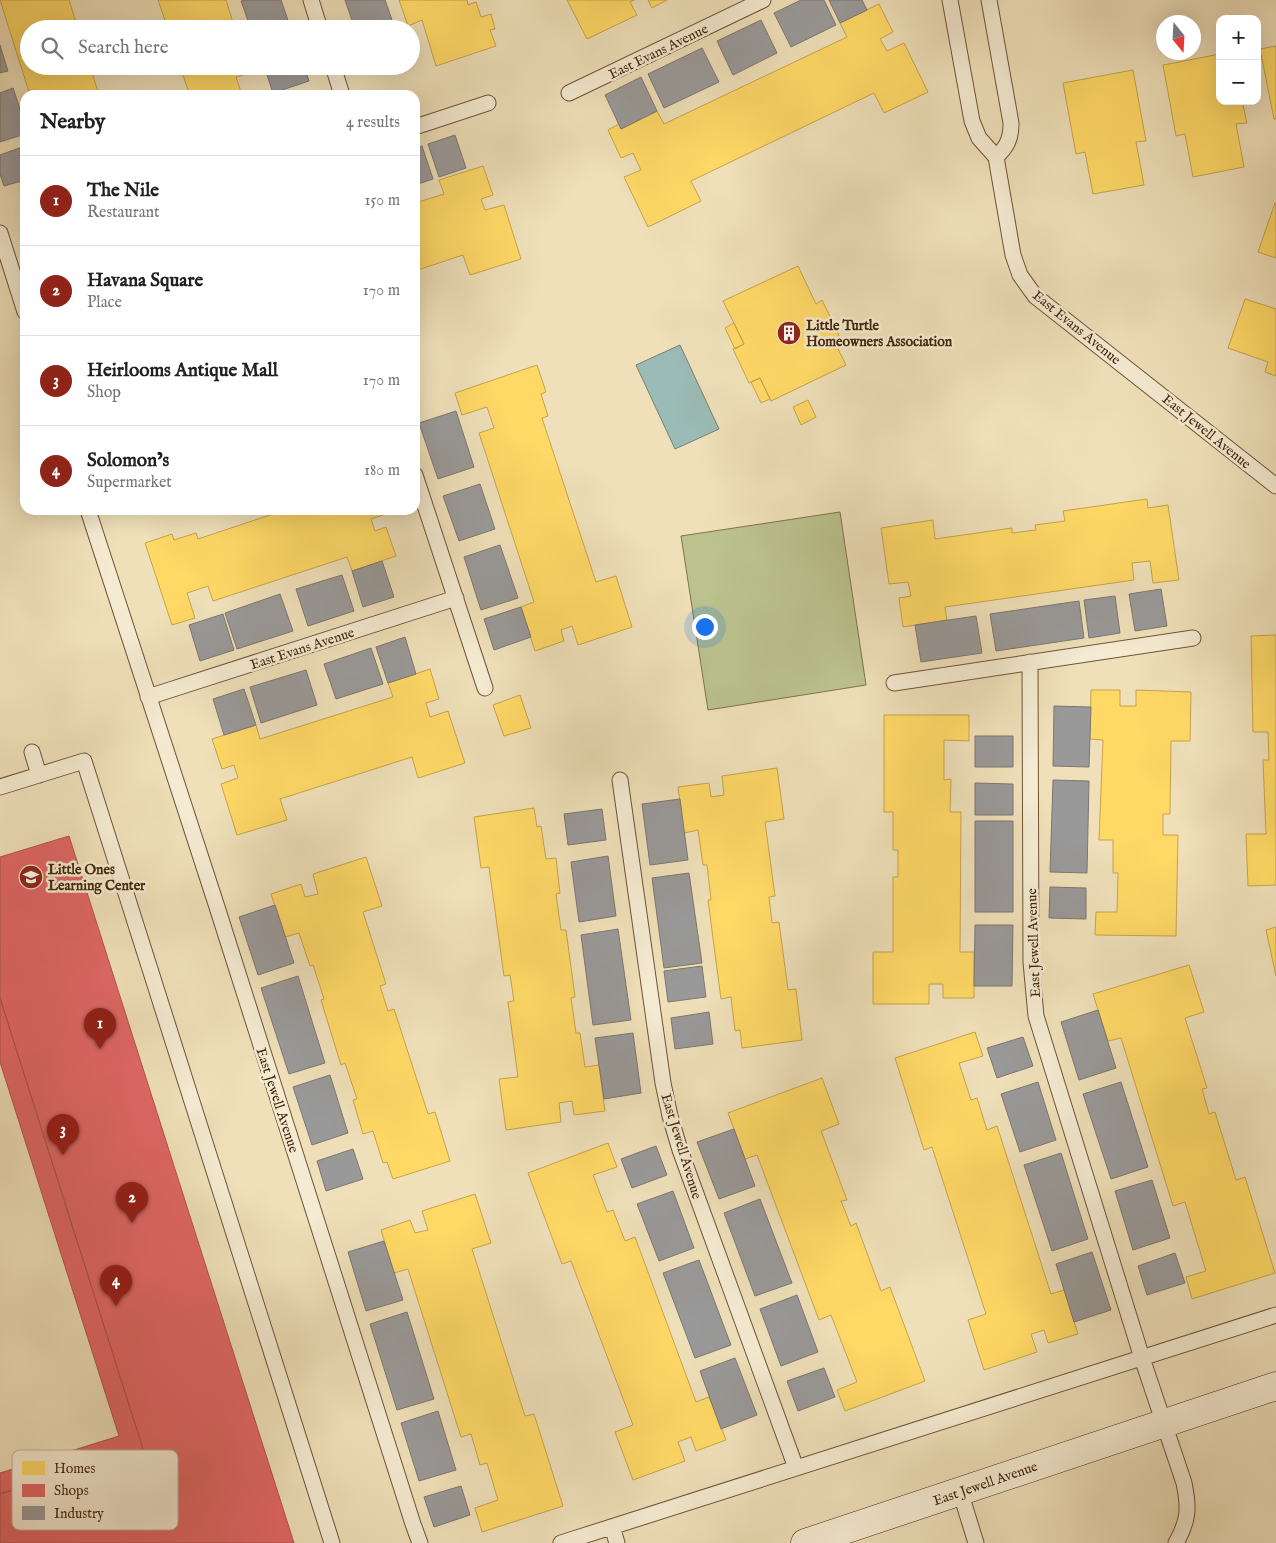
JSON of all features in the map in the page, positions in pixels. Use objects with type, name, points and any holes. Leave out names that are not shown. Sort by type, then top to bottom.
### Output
[{"type":"street","name":"East Jewell Avenue","points":[[805,1543],[1276,1386]]},
{"type":"lane","points":[[311,0],[317,20]]},
{"type":"lane","name":"East Evans Avenue","points":[[569,93],[745,4],[763,0]]},
{"type":"lane","points":[[950,0],[972,121],[979,138],[996,157],[1009,142],[1011,123],[989,0]]},
{"type":"lane","points":[[336,75],[340,90]]},
{"type":"lane","points":[[420,125],[488,103]]},
{"type":"lane","name":"East Evans Avenue","points":[[996,157],[1013,255],[1023,280],[1034,296],[1139,377]]},
{"type":"lane","points":[[0,233],[20,296]]},
{"type":"lane","name":"East Jewell Avenue","points":[[1139,377],[1276,486]]},
{"type":"lane","points":[[420,490],[485,688]]},
{"type":"lane","points":[[90,515],[148,697]]},
{"type":"lane","name":"East Evans Avenue","points":[[148,697],[456,598]]},
{"type":"lane","points":[[894,684],[1193,638]]},
{"type":"lane","name":"East Jewell Avenue","points":[[1030,662],[1031,962],[1036,1016],[1164,1423]]},
{"type":"lane","name":"East Jewell Avenue","points":[[148,697],[420,1543]]},
{"type":"lane","points":[[32,752],[39,775]]},
{"type":"lane","points":[[0,787],[84,761],[332,1543]]},
{"type":"lane","name":"East Jewell Avenue","points":[[620,780],[663,1083],[670,1116],[680,1150],[796,1468]]},
{"type":"lane","points":[[561,1543],[1276,1315]]},
{"type":"lane","points":[[1164,1423],[1184,1482],[1189,1504],[1187,1518],[1176,1543]]},
{"type":"lane","points":[[960,1491],[976,1543]]},
{"type":"lane","points":[[612,1527],[617,1543]]},
{"type":"green space","points":[[840,512],[866,685],[708,710],[681,536]]},
{"type":"water","points":[[680,345],[719,429],[675,449],[636,365]]},
{"type":"building: Homes","points":[[0,0],[69,0],[75,20],[20,20],[20,63]]},
{"type":"building: Homes","points":[[158,0],[226,0],[232,20],[165,20]]},
{"type":"building: Homes","points":[[399,0],[467,0],[468,5],[476,2],[481,17],[491,14],[495,29],[490,30],[496,46],[436,66],[422,20],[406,20]]},
{"type":"building: Homes","points":[[567,0],[634,0],[630,2],[637,15],[587,39]]},
{"type":"building: Homes","points":[[648,0],[667,0],[652,8]]},
{"type":"building: Homes","points":[[879,4],[893,32],[880,39],[887,51],[904,43],[928,92],[884,113],[874,93],[691,181],[701,201],[648,227],[624,177],[641,170],[633,153],[621,158],[608,130],[619,124],[621,129],[657,111],[664,124],[847,37],[840,23]]},
{"type":"building: Homes","points":[[1276,46],[1276,119],[1274,119],[1261,49]]},
{"type":"building: Homes","points":[[1216,55],[1216,105],[1243,105],[1247,123],[1236,124],[1244,167],[1193,177],[1185,134],[1176,136],[1163,65],[1189,60],[1201,60],[1201,58]]},
{"type":"building: Homes","points":[[1133,70],[1146,141],[1136,142],[1144,185],[1093,194],[1085,152],[1076,154],[1063,83]]},
{"type":"building: Homes","points":[[24,75],[93,75],[97,90],[28,90]]},
{"type":"building: Homes","points":[[183,75],[243,75],[236,77],[240,90],[188,90]]},
{"type":"building: Homes","points":[[483,166],[493,195],[481,199],[485,210],[504,205],[521,259],[470,275],[463,255],[420,269],[420,201],[444,194],[439,180]]},
{"type":"building: Homes","points":[[1276,203],[1276,258],[1258,252]]},
{"type":"building: Homes","name":"Little Turtle Homeowners Association","points":[[798,266],[816,304],[822,300],[843,344],[837,347],[846,365],[771,401],[760,378],[749,383],[733,349],[744,344],[723,301]]},
{"type":"building: Homes","points":[[1245,299],[1276,309],[1276,376],[1265,372],[1268,362],[1228,348]]},
{"type":"building: Homes","points":[[734,323],[744,344],[735,349],[725,328]]},
{"type":"building: Homes","points":[[537,365],[546,392],[541,394],[548,416],[542,418],[596,582],[616,576],[632,627],[578,645],[572,626],[561,630],[564,641],[535,651],[521,607],[534,602],[479,433],[494,428],[487,407],[462,415],[455,393]]},
{"type":"building: Homes","points":[[760,378],[770,399],[761,403],[751,382]]},
{"type":"building: Homes","points":[[808,400],[816,417],[801,425],[793,407]]},
{"type":"building: Homes","points":[[1147,499],[1148,508],[1168,505],[1179,580],[1153,583],[1150,561],[1132,563],[1134,580],[945,607],[947,620],[903,627],[899,598],[911,596],[908,582],[889,584],[881,528],[933,520],[935,539],[1012,528],[1012,533],[1036,530],[1035,525],[1065,521],[1063,511]]},
{"type":"building: Homes","points":[[270,515],[383,515],[371,519],[375,531],[386,527],[396,556],[352,571],[347,557],[213,601],[208,586],[187,593],[195,618],[172,625],[145,543],[172,534],[174,540],[196,533],[198,539]]},
{"type":"building: Homes","points":[[1276,635],[1276,885],[1248,886],[1246,834],[1266,834],[1263,760],[1269,760],[1268,732],[1253,732],[1251,636]]},
{"type":"building: Homes","points":[[430,669],[439,699],[426,703],[430,717],[448,711],[465,763],[418,778],[412,757],[280,799],[287,820],[237,835],[221,784],[238,778],[234,765],[222,769],[212,739],[256,725],[260,739],[393,697],[388,683]]},
{"type":"building: Homes","points":[[1091,690],[1120,690],[1120,706],[1136,706],[1136,690],[1191,692],[1190,741],[1171,741],[1170,814],[1163,814],[1163,835],[1178,835],[1176,936],[1095,935],[1096,912],[1117,912],[1118,873],[1113,873],[1113,840],[1099,840],[1103,740],[1090,739]]},
{"type":"building: Homes","points":[[520,695],[531,728],[504,736],[493,705]]},
{"type":"building: Homes","points":[[884,715],[969,715],[969,741],[944,740],[944,780],[951,779],[950,812],[961,812],[960,952],[974,952],[974,998],[943,998],[943,984],[929,984],[929,1004],[873,1004],[873,952],[893,952],[893,877],[898,877],[898,850],[893,850],[893,812],[884,812]]},
{"type":"building: Homes","points":[[777,768],[784,819],[765,822],[775,896],[769,897],[772,923],[779,922],[788,990],[796,989],[802,1040],[742,1048],[740,1030],[735,1031],[731,997],[721,999],[708,900],[711,900],[707,865],[703,865],[698,830],[684,833],[678,787],[709,783],[711,797],[724,795],[722,776]]},
{"type":"building: Homes","points":[[534,808],[537,827],[541,826],[546,859],[556,858],[560,893],[556,894],[561,930],[566,930],[575,997],[571,998],[576,1033],[580,1033],[585,1067],[599,1065],[605,1111],[574,1115],[572,1101],[559,1103],[561,1122],[506,1130],[499,1079],[518,1077],[508,1002],[514,1001],[510,975],[504,976],[489,867],[481,868],[474,817]]},
{"type":"building: Homes","points":[[366,857],[382,906],[363,912],[386,984],[380,986],[388,1011],[394,1009],[428,1114],[435,1112],[450,1161],[393,1179],[387,1162],[383,1163],[373,1131],[363,1134],[353,1100],[357,1099],[345,1063],[341,1065],[321,1000],[324,999],[313,965],[310,966],[299,933],[285,937],[271,894],[301,884],[305,897],[318,894],[313,874]]},
{"type":"building: Homes","points":[[1276,927],[1276,976],[1266,930]]},
{"type":"building: Homes","points":[[1189,965],[1204,1012],[1185,1018],[1207,1088],[1202,1089],[1209,1114],[1215,1112],[1236,1180],[1245,1177],[1275,1273],[1192,1299],[1186,1277],[1206,1271],[1185,1202],[1173,1206],[1121,1038],[1108,1041],[1093,994]]},
{"type":"building: Homes","points":[[975,1032],[983,1056],[959,1063],[971,1100],[977,1098],[987,1130],[997,1126],[1051,1294],[1064,1290],[1078,1334],[1048,1343],[1044,1330],[1031,1334],[1037,1352],[984,1370],[968,1320],[986,1314],[932,1147],[924,1150],[895,1058]]},
{"type":"building: Homes","points":[[822,1078],[839,1124],[821,1131],[847,1200],[841,1201],[851,1226],[856,1223],[881,1291],[890,1287],[925,1381],[845,1411],[837,1390],[857,1382],[831,1315],[819,1320],[757,1155],[745,1159],[728,1113]]},
{"type":"building: Homes","points":[[608,1143],[617,1167],[593,1175],[607,1212],[613,1210],[625,1241],[635,1237],[696,1402],[709,1397],[726,1440],[696,1451],[691,1437],[678,1442],[685,1461],[633,1480],[615,1432],[633,1425],[571,1261],[562,1264],[528,1173]]},
{"type":"building: Homes","points":[[475,1194],[491,1243],[472,1249],[525,1416],[534,1414],[563,1506],[482,1532],[475,1508],[498,1500],[487,1463],[480,1465],[471,1434],[461,1437],[408,1269],[394,1273],[381,1230],[410,1220],[415,1233],[428,1230],[422,1211]]},
{"type":"building: Shops","points":[[69,836],[294,1543],[0,1543],[0,1494],[12,1490],[12,1530],[178,1530],[178,1450],[140,1450],[143,1449],[0,998],[0,857]]},
{"type":"building: Shops","points":[[0,998],[143,1449],[74,1450],[119,1436],[0,1062]]},
{"type":"building: Shops","points":[[12,1469],[12,1490],[0,1494],[0,1473]]},
{"type":"building: Industry","points":[[281,0],[288,20],[248,20],[241,1]]},
{"type":"building: Industry","points":[[345,0],[385,0],[392,20],[352,20]]},
{"type":"building: Industry","points":[[801,0],[824,0],[836,25],[791,47],[774,13]]},
{"type":"building: Industry","points":[[829,0],[862,0],[867,10],[840,23]]},
{"type":"building: Industry","points":[[761,20],[777,53],[733,75],[717,41]]},
{"type":"building: Industry","points":[[0,45],[8,71],[0,73]]},
{"type":"building: Industry","points":[[702,48],[719,82],[664,108],[648,74]]},
{"type":"building: Industry","points":[[267,75],[307,75],[309,81],[282,90],[272,90]]},
{"type":"building: Industry","points":[[641,77],[657,111],[621,129],[605,95]]},
{"type":"building: Industry","points":[[13,88],[20,109],[20,136],[0,142],[0,93]]},
{"type":"building: Industry","points":[[455,135],[466,168],[439,177],[428,144]]},
{"type":"building: Industry","points":[[422,146],[433,179],[420,183],[420,147]]},
{"type":"building: Industry","points":[[20,148],[20,181],[4,186],[0,174],[0,155]]},
{"type":"building: Industry","points":[[456,411],[474,467],[438,479],[420,423]]},
{"type":"building: Industry","points":[[480,484],[495,529],[459,541],[443,496]]},
{"type":"building: Industry","points":[[500,545],[518,598],[481,610],[464,557]]},
{"type":"building: Industry","points":[[382,561],[394,597],[363,607],[352,571]]},
{"type":"building: Industry","points":[[342,575],[354,611],[308,626],[296,589]]},
{"type":"building: Industry","points":[[1161,589],[1167,626],[1135,631],[1129,594]]},
{"type":"building: Industry","points":[[280,594],[293,631],[237,649],[225,613]]},
{"type":"building: Industry","points":[[1115,596],[1120,633],[1089,638],[1084,600]]},
{"type":"building: Industry","points":[[1079,601],[1084,638],[996,651],[990,614]]},
{"type":"building: Industry","points":[[521,607],[531,637],[494,650],[484,619]]},
{"type":"building: Industry","points":[[223,614],[234,650],[200,661],[189,625]]},
{"type":"building: Industry","points":[[976,616],[982,653],[921,662],[915,625]]},
{"type":"building: Industry","points":[[405,637],[416,674],[388,683],[376,647]]},
{"type":"building: Industry","points":[[371,648],[383,684],[336,699],[324,664]]},
{"type":"building: Industry","points":[[306,670],[317,705],[261,723],[250,687]]},
{"type":"building: Industry","points":[[244,689],[256,725],[224,735],[213,699]]},
{"type":"building: Industry","points":[[1054,706],[1091,707],[1089,767],[1053,766]]},
{"type":"building: Industry","points":[[975,736],[1013,736],[1013,767],[975,767]]},
{"type":"building: Industry","points":[[1053,780],[1089,781],[1087,873],[1050,872]]},
{"type":"building: Industry","points":[[975,783],[1013,784],[1013,815],[975,815]]},
{"type":"building: Industry","points":[[680,799],[688,860],[650,865],[642,804]]},
{"type":"building: Industry","points":[[602,809],[606,840],[568,845],[564,814]]},
{"type":"building: Industry","points":[[975,821],[1013,821],[1013,912],[975,912]]},
{"type":"building: Industry","points":[[608,856],[616,916],[579,922],[571,862]]},
{"type":"building: Industry","points":[[689,873],[702,963],[664,968],[652,878]]},
{"type":"building: Industry","points":[[1050,887],[1086,888],[1086,919],[1049,918]]},
{"type":"building: Industry","points":[[275,905],[294,963],[258,975],[239,917]]},
{"type":"building: Industry","points":[[975,925],[1013,925],[1012,986],[974,986]]},
{"type":"building: Industry","points":[[618,929],[631,1020],[593,1025],[581,935]]},
{"type":"building: Industry","points":[[702,966],[706,997],[668,1002],[664,971]]},
{"type":"building: Industry","points":[[298,976],[325,1063],[289,1074],[261,988]]},
{"type":"building: Industry","points":[[1098,1010],[1116,1068],[1079,1080],[1061,1022]]},
{"type":"building: Industry","points":[[709,1012],[713,1044],[675,1049],[671,1018]]},
{"type":"building: Industry","points":[[633,1033],[641,1093],[604,1099],[595,1038]]},
{"type":"building: Industry","points":[[1023,1037],[1033,1066],[997,1078],[987,1048]]},
{"type":"building: Industry","points":[[330,1075],[348,1133],[312,1145],[293,1087]]},
{"type":"building: Industry","points":[[1038,1082],[1056,1140],[1020,1152],[1001,1094]]},
{"type":"building: Industry","points":[[1121,1082],[1148,1167],[1111,1179],[1083,1094]]},
{"type":"building: Industry","points":[[734,1129],[755,1186],[719,1199],[697,1142]]},
{"type":"building: Industry","points":[[656,1146],[667,1175],[632,1188],[621,1159]]},
{"type":"building: Industry","points":[[353,1149],[363,1179],[326,1191],[317,1161]]},
{"type":"building: Industry","points":[[1061,1153],[1088,1239],[1052,1251],[1024,1165]]},
{"type":"building: Industry","points":[[1152,1180],[1170,1238],[1133,1250],[1115,1191]]},
{"type":"building: Industry","points":[[673,1191],[694,1248],[659,1261],[637,1204]]},
{"type":"building: Industry","points":[[760,1199],[792,1283],[755,1296],[724,1213]]},
{"type":"building: Industry","points":[[384,1241],[403,1300],[366,1311],[348,1252]]},
{"type":"building: Industry","points":[[1092,1252],[1111,1310],[1074,1322],[1056,1264]]},
{"type":"building: Industry","points":[[1175,1253],[1185,1283],[1147,1295],[1138,1266]]},
{"type":"building: Industry","points":[[699,1260],[731,1345],[695,1358],[663,1273]]},
{"type":"building: Industry","points":[[797,1295],[818,1352],[781,1366],[760,1309]]},
{"type":"building: Industry","points":[[407,1312],[434,1399],[397,1410],[370,1324]]},
{"type":"building: Industry","points":[[735,1358],[757,1415],[721,1429],[700,1371]]},
{"type":"building: Industry","points":[[824,1368],[835,1397],[798,1411],[787,1381]]},
{"type":"building: Industry","points":[[438,1411],[456,1470],[419,1481],[401,1423]]},
{"type":"building: Industry","points":[[461,1486],[470,1515],[434,1527],[424,1497]]},
{"type":"place","name":"Little Turtle Homeowners Association","points":[[789,333]]},
{"type":"place","name":"Little Ones Learning Center","points":[[31,877]]},
{"type":"place","name":"The Nile","points":[[100,1049]]},
{"type":"place","name":"Heirlooms Antique Mall","points":[[63,1155]]},
{"type":"place","name":"Havana Square","points":[[132,1223]]},
{"type":"place","name":"Solomon’s","points":[[116,1306]]}]
